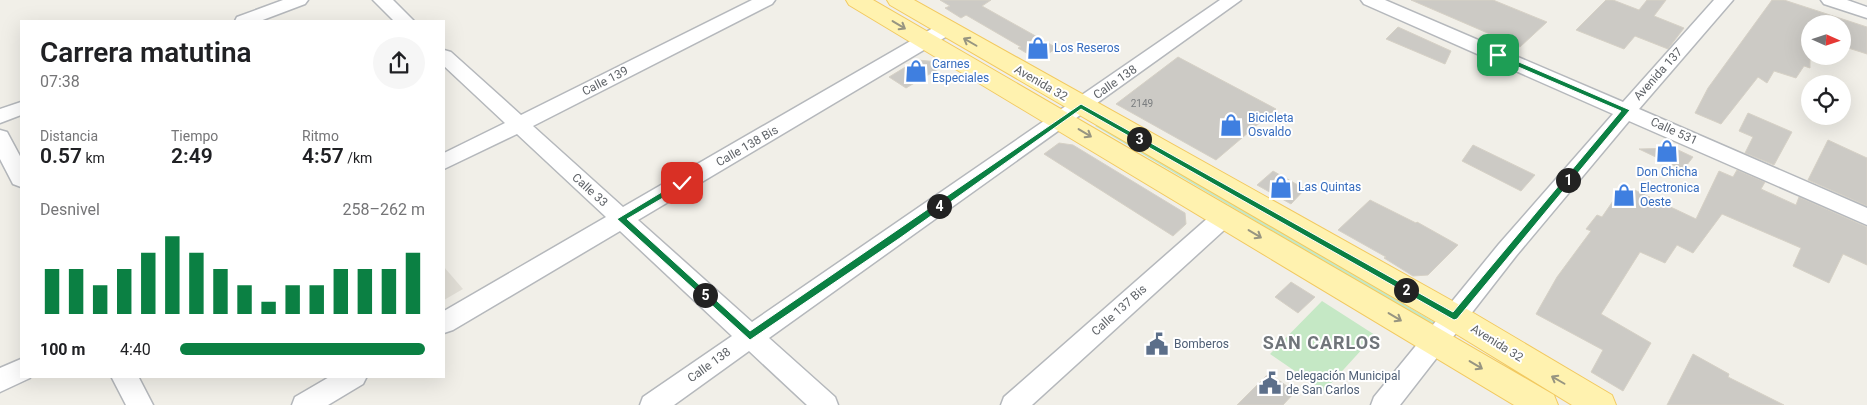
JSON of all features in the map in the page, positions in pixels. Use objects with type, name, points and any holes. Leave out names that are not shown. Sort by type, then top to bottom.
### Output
[{"type":"main road","name":"Avenida 32","points":[[858,0],[936,35],[1444,328],[1542,405]]},
{"type":"main road","name":"Avenida 32","points":[[898,0],[936,35]]},
{"type":"main road","name":"Avenida 32","points":[[1071,112],[1225,216],[1600,405]]},
{"type":"street","points":[[247,20],[299,0]]},
{"type":"street","points":[[382,0],[404,20]]},
{"type":"street","name":"Calle 139","points":[[445,162],[766,0]]},
{"type":"street","name":"Calle 138","points":[[653,405],[1232,0]]},
{"type":"street","name":"Calle 531","points":[[1370,0],[1867,216]]},
{"type":"street","name":"Avenida 137","points":[[1384,405],[1444,328],[1626,110],[1724,0]]},
{"type":"street","points":[[1830,0],[1867,13]]},
{"type":"street","name":"Calle 138 Bis","points":[[445,323],[936,35]]},
{"type":"street","name":"Calle 33","points":[[445,57],[826,405]]},
{"type":"street","points":[[0,116],[20,108]]},
{"type":"street","points":[[0,137],[20,177]]},
{"type":"street","name":"Calle 137 Bis","points":[[1014,405],[1225,216]]},
{"type":"street","points":[[0,381],[20,371]]},
{"type":"street","points":[[125,378],[140,405]]},
{"type":"street","points":[[305,405],[351,378]]},
{"type":"shaded area","points":[[445,268],[463,289],[445,299]]},
{"type":"green space","points":[[1099,124],[1441,326],[1438,329],[1095,126]]},
{"type":"green space","points":[[1322,301],[1375,335],[1324,391],[1270,354]]},
{"type":"building","points":[[940,0],[991,0],[982,6],[1057,48],[1038,60],[1018,48],[1021,47],[966,15],[961,18],[945,8],[950,6]]},
{"type":"building","points":[[1411,0],[1493,0],[1547,22],[1520,47]]},
{"type":"building","points":[[1606,0],[1613,0],[1639,10],[1647,0],[1666,0],[1654,16],[1684,28],[1668,49],[1635,36],[1624,49],[1576,30]]},
{"type":"building","points":[[1772,0],[1784,0],[1830,15],[1801,15],[1801,65],[1810,65],[1810,68],[1804,66],[1796,78],[1774,71],[1767,83],[1758,77],[1721,124],[1695,113],[1708,88]]},
{"type":"building","points":[[1851,22],[1867,27],[1867,54],[1851,49]]},
{"type":"building","points":[[1398,27],[1451,51],[1445,64],[1386,39]]},
{"type":"building","points":[[1178,57],[1276,109],[1216,160],[1116,104]]},
{"type":"building","name":"Carnes Especiales","points":[[917,60],[940,62],[945,65],[906,88],[889,77]]},
{"type":"building","points":[[1748,113],[1792,132],[1774,165],[1745,153],[1753,137],[1739,131]]},
{"type":"building","points":[[1828,140],[1867,158],[1867,206],[1808,180]]},
{"type":"building","points":[[1059,143],[1073,145],[1185,213],[1186,224],[1173,236],[1044,154]]},
{"type":"building","points":[[1473,145],[1535,175],[1521,191],[1462,161]]},
{"type":"building","points":[[1674,148],[1693,157],[1683,170],[1639,149]]},
{"type":"building","points":[[1737,170],[1765,182],[1761,189],[1796,205],[1799,197],[1867,227],[1867,265],[1843,254],[1829,283],[1793,266],[1801,248],[1722,214],[1693,253],[1677,245],[1665,263],[1640,252],[1601,314],[1651,343],[1623,391],[1591,372],[1603,350],[1536,314],[1557,277],[1591,231],[1586,229],[1597,215],[1602,217],[1624,185],[1696,219],[1719,171],[1733,177]]},
{"type":"building","name":"Las Quintas","points":[[1273,171],[1305,189],[1291,204],[1257,185]]},
{"type":"building","points":[[1370,200],[1417,222],[1458,245],[1428,275],[1413,276],[1384,258],[1386,257],[1338,230]]},
{"type":"building","points":[[1291,282],[1315,297],[1298,313],[1275,297]]},
{"type":"building","points":[[1693,354],[1729,374],[1728,377],[1784,405],[1667,405]]},
{"type":"building","name":"Delegación Municipal de San Carlos","points":[[1269,373],[1295,392],[1283,405],[1237,405]]},
{"type":"place","name":"Los Reseros","points":[[1038,48]]},
{"type":"place","name":"Carnes Especiales","points":[[916,71]]},
{"type":"place","name":"Bicicleta Osvaldo","points":[[1231,125]]},
{"type":"place","name":"Don Chicha","points":[[1667,151]]},
{"type":"place","name":"Las Quintas","points":[[1281,187]]},
{"type":"place","name":"Electronica Oeste","points":[[1624,195]]},
{"type":"place","name":"Bomberos","points":[[1157,344]]},
{"type":"place","name":"Delegación Municipal de San Carlos","points":[[1270,383]]},
{"type":"district","name":"SAN CARLOS","points":[[1322,342]]},
{"type":"route","points":[[682,183],[622,219],[750,336],[897,236],[1081,106],[1454,317],[1626,110],[1498,55]]}]
